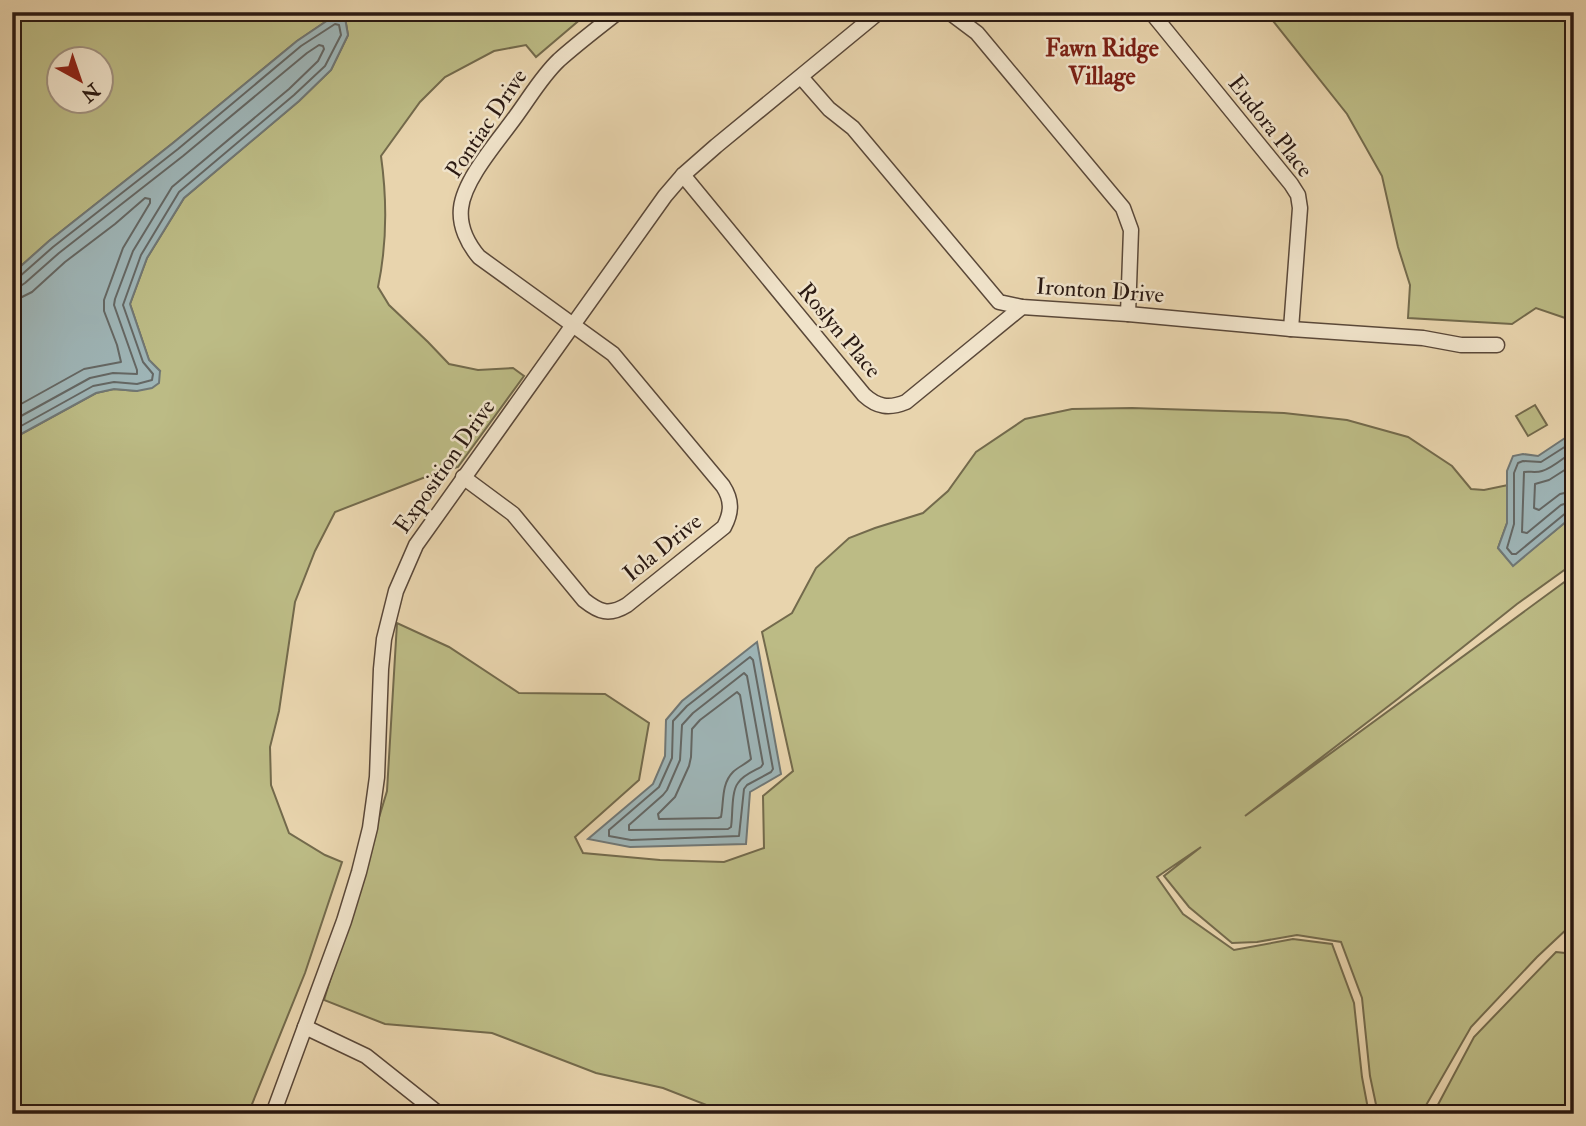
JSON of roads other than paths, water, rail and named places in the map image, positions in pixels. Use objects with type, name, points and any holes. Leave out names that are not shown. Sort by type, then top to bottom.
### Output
[{"type":"street","name":"Pontiac Drive","points":[[572,324],[480,257],[465,234],[461,208],[465,191],[475,173],[548,73],[558,61],[618,12]]},
{"type":"street","name":"Exposition Drive","points":[[273,1114],[344,921],[359,872],[370,828],[377,774],[381,664],[389,614],[400,580],[416,545],[651,213],[683,175],[879,12]]},
{"type":"street","points":[[949,12],[980,37],[1124,208],[1130,230],[1128,314]]},
{"type":"street","name":"Eudora Place","points":[[1151,12],[1297,195],[1300,208],[1292,329]]},
{"type":"street","name":"Ironton Drive","points":[[801,77],[829,108],[853,128],[999,302],[1023,307],[1423,338],[1461,345],[1497,345]]},
{"type":"street","name":"Roslyn Place","points":[[683,175],[864,395],[880,406],[896,406],[906,402],[1023,307]]},
{"type":"street","name":"Iola Drive","points":[[463,477],[513,514],[584,600],[606,612],[617,611],[627,605],[724,527],[730,517],[731,507],[723,486],[613,354],[572,324]]},
{"type":"street","points":[[305,1027],[366,1056],[439,1114]]},
{"type":"water","points":[[340,12],[344,12],[348,35],[331,70],[299,101],[184,198],[147,258],[130,304],[149,360],[160,371],[159,383],[152,388],[137,391],[114,389],[96,393],[12,439],[12,274],[49,241],[297,41]]},
{"type":"water","points":[[1574,432],[1574,515],[1513,566],[1498,548],[1507,523],[1507,471],[1513,456],[1538,456]]},
{"type":"water","points":[[757,642],[781,774],[750,792],[746,844],[630,847],[588,839],[653,784],[665,756],[666,720],[682,701]]},
{"type":"district","name":"Fawn Ridge Village","points":[[1102,62]]}]
